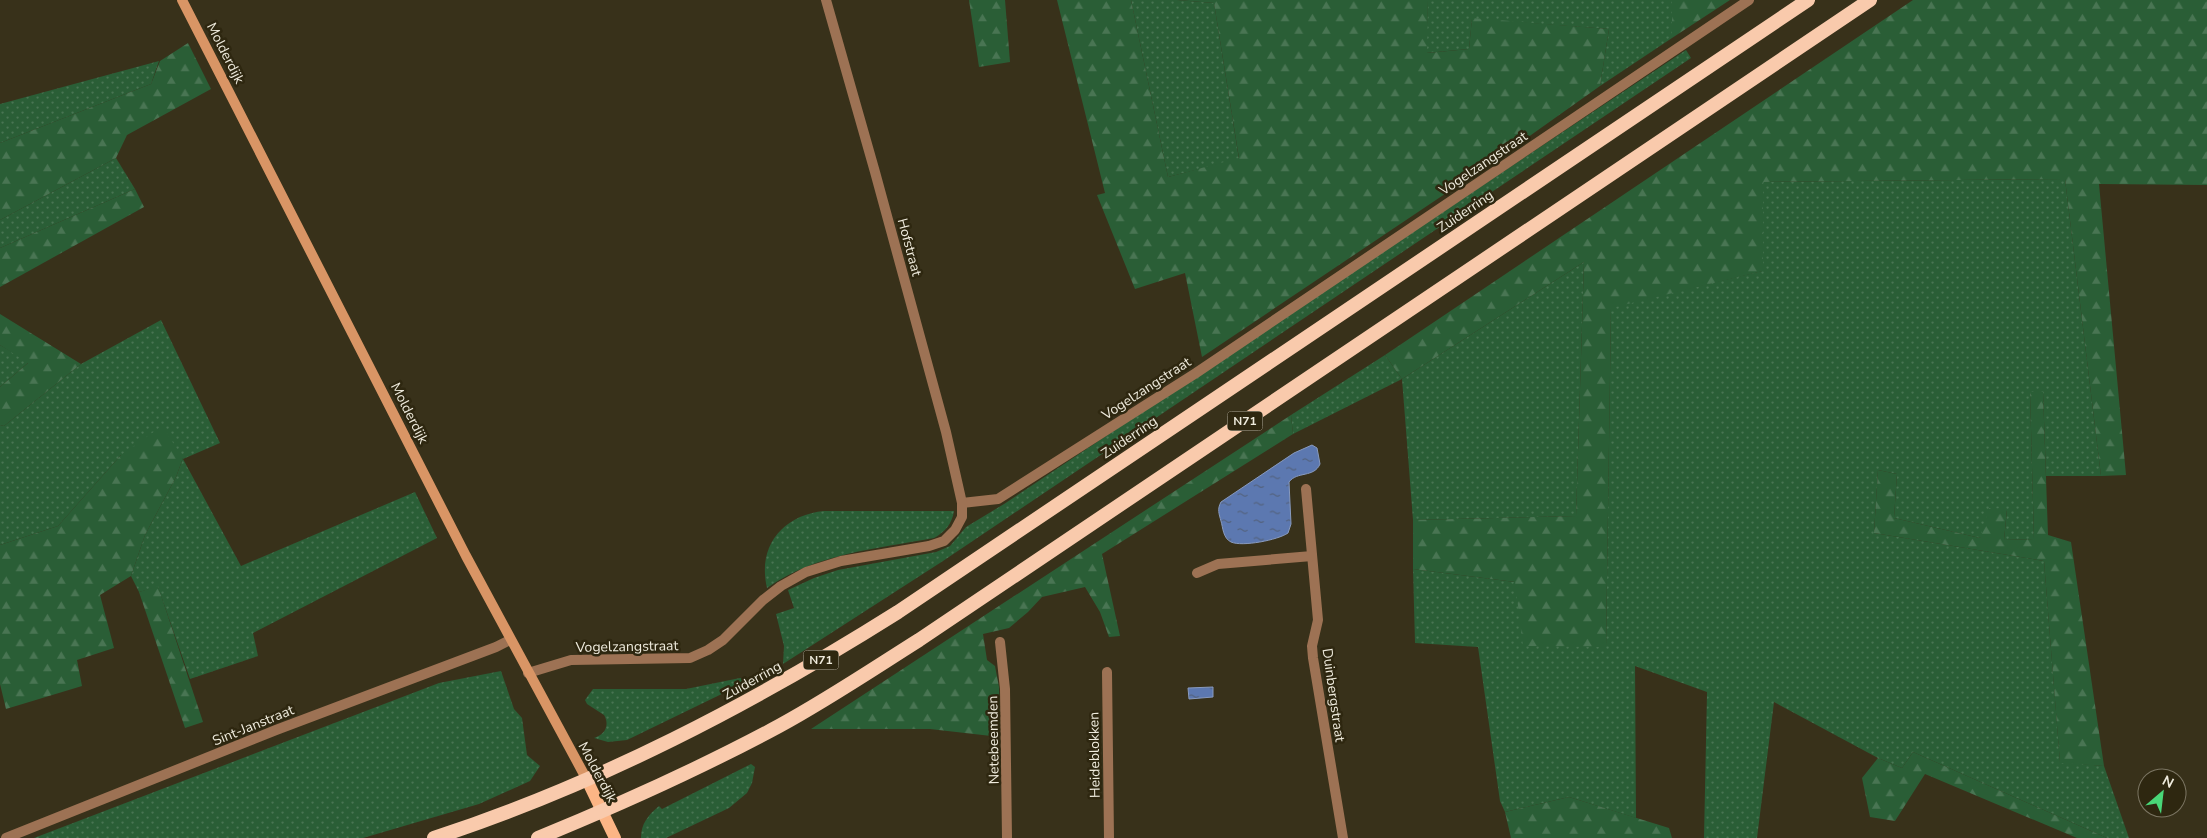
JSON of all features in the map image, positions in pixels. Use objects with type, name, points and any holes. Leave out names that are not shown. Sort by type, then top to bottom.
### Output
[{"type":"highway","name":"Zuiderring","points":[[434,838],[587,780],[670,742],[742,705],[828,657],[898,612],[1808,0]]},
{"type":"highway","name":"N71","points":[[538,838],[602,812],[689,772],[781,725],[919,640],[1870,0]]},
{"type":"main road","name":"Molderdijk","points":[[182,0],[510,640],[587,780],[615,838]]},
{"type":"street","name":"Hofstraat","points":[[826,0],[938,403],[962,503]]},
{"type":"street","name":"Vogelzangstraat","points":[[528,673],[571,660],[690,658],[708,650],[723,640],[762,600],[806,572],[841,561],[929,546],[944,541],[955,530],[962,516],[962,503],[998,499],[1196,373],[1749,0]]},
{"type":"street","name":"Duinbergstraat","points":[[1306,489],[1318,620],[1312,646],[1312,658],[1343,838]]},
{"type":"street","points":[[1197,573],[1218,564],[1312,556]]},
{"type":"street","name":"Sint-Janstraat","points":[[6,838],[276,730],[496,647],[510,640]]},
{"type":"street","name":"Netebeemden","points":[[1000,642],[1005,689],[1007,838]]},
{"type":"street","name":"Heideblokken","points":[[1107,672],[1109,838]]},
{"type":"green space","points":[[969,0],[1005,0],[1010,62],[979,67]]},
{"type":"green space","points":[[1057,0],[1131,0],[1168,177],[1239,158],[1214,3],[1177,0],[1428,0],[1427,53],[1469,49],[1472,18],[1609,29],[1600,86],[1500,157],[1202,357],[1185,273],[1135,289],[1097,195],[1105,193]]},
{"type":"green space","points":[[1131,0],[1177,0],[1214,3],[1239,159],[1168,177]]},
{"type":"green space","points":[[1428,0],[1672,0],[1672,38],[1600,86],[1609,29],[1472,19],[1469,49],[1426,53]]},
{"type":"green space","points":[[1672,0],[1730,0],[1672,38]]},
{"type":"green space","points":[[1913,0],[2207,0],[2207,185],[2099,184],[2126,475],[2101,476],[2065,179],[1763,182],[1763,271],[1611,308],[1606,647],[1523,646],[1515,582],[1413,569],[1413,520],[1576,516],[1584,262],[1402,379],[1385,355]]},
{"type":"green space","points":[[188,43],[211,89],[127,135],[116,158],[0,220],[0,143],[151,84],[160,61]]},
{"type":"green space","points":[[1686,50],[1691,58],[943,561],[783,664],[784,646],[776,614],[794,608],[788,590],[838,570],[936,552],[950,546],[966,527],[1004,504]]},
{"type":"green space","points":[[159,61],[151,84],[0,143],[0,104]]},
{"type":"green space","points":[[116,158],[135,189],[0,248],[0,220]]},
{"type":"green space","points":[[2065,179],[2101,476],[2046,476],[2043,392],[2030,392],[2034,539],[2004,540],[2007,510],[1980,538],[1894,518],[1897,474],[1878,470],[1874,533],[2044,561],[2060,762],[2104,766],[2129,838],[2107,838],[1913,752],[1902,768],[1878,758],[1774,702],[1757,838],[1704,838],[1707,692],[1635,666],[1636,818],[1569,797],[1505,812],[1500,801],[1478,647],[1415,643],[1413,569],[1515,582],[1606,647],[1611,307],[1762,271],[1763,182]]},
{"type":"green space","points":[[135,189],[144,207],[0,287],[0,248]]},
{"type":"green space","points":[[1584,262],[1576,516],[1413,520],[1402,379]]},
{"type":"green space","points":[[0,314],[81,364],[4,426],[0,425],[0,387],[28,363],[0,345]]},
{"type":"green space","points":[[161,320],[220,443],[183,459],[241,566],[415,492],[437,538],[253,633],[258,656],[190,679],[158,587],[139,592],[131,576],[145,535],[176,477],[183,458],[121,455],[58,526],[0,545],[0,425],[4,426],[81,364]]},
{"type":"green space","points":[[0,345],[29,362],[0,387]]},
{"type":"green space","points":[[1385,355],[1402,379],[1293,434],[1291,415]]},
{"type":"green space","points":[[2030,392],[2043,392],[2048,535],[2071,542],[2104,766],[2060,763],[2044,561],[1874,533],[1878,470],[1897,474],[1894,518],[1980,538],[1989,508],[2007,509],[2004,540],[2034,539]]},
{"type":"green space","points":[[1291,415],[1293,434],[1102,554],[1120,636],[1109,637],[1100,612],[1085,587],[1042,597],[1009,628],[983,634],[987,660],[995,666],[999,687],[1000,737],[930,729],[811,729]]},
{"type":"green space","points":[[162,426],[183,458],[176,477],[145,535],[131,576],[100,595],[114,648],[77,660],[82,686],[6,709],[0,684],[0,545],[58,526],[121,455]]},
{"type":"green space","points":[[824,511],[954,511],[952,520],[947,527],[934,538],[869,549],[827,560],[786,576],[767,588],[766,559],[776,535],[796,519]]},
{"type":"green space","points":[[158,586],[203,722],[185,728],[139,592]]},
{"type":"green space","points":[[501,671],[514,709],[522,718],[527,755],[540,766],[530,781],[479,804],[363,838],[34,838],[439,683]]},
{"type":"green space","points":[[740,678],[750,680],[749,683],[732,689],[627,740],[608,742],[594,738],[604,732],[607,722],[604,715],[587,704],[585,700],[593,689],[686,689]]},
{"type":"green space","points":[[1913,752],[2107,838],[2077,838],[1925,774],[1895,821],[1870,817],[1862,778],[1878,758],[1902,768]]},
{"type":"green space","points":[[751,764],[755,767],[752,783],[747,793],[729,808],[666,838],[641,838],[642,828],[646,820],[659,806],[662,809]]},
{"type":"green space","points":[[1569,797],[1669,828],[1672,838],[1511,838],[1505,812]]},
{"type":"water","points":[[1312,445],[1317,448],[1320,464],[1314,471],[1296,477],[1289,482],[1291,524],[1288,533],[1260,542],[1243,544],[1228,540],[1219,514],[1221,502],[1294,453]]},
{"type":"water","points":[[1213,687],[1213,697],[1189,699],[1188,688]]}]
